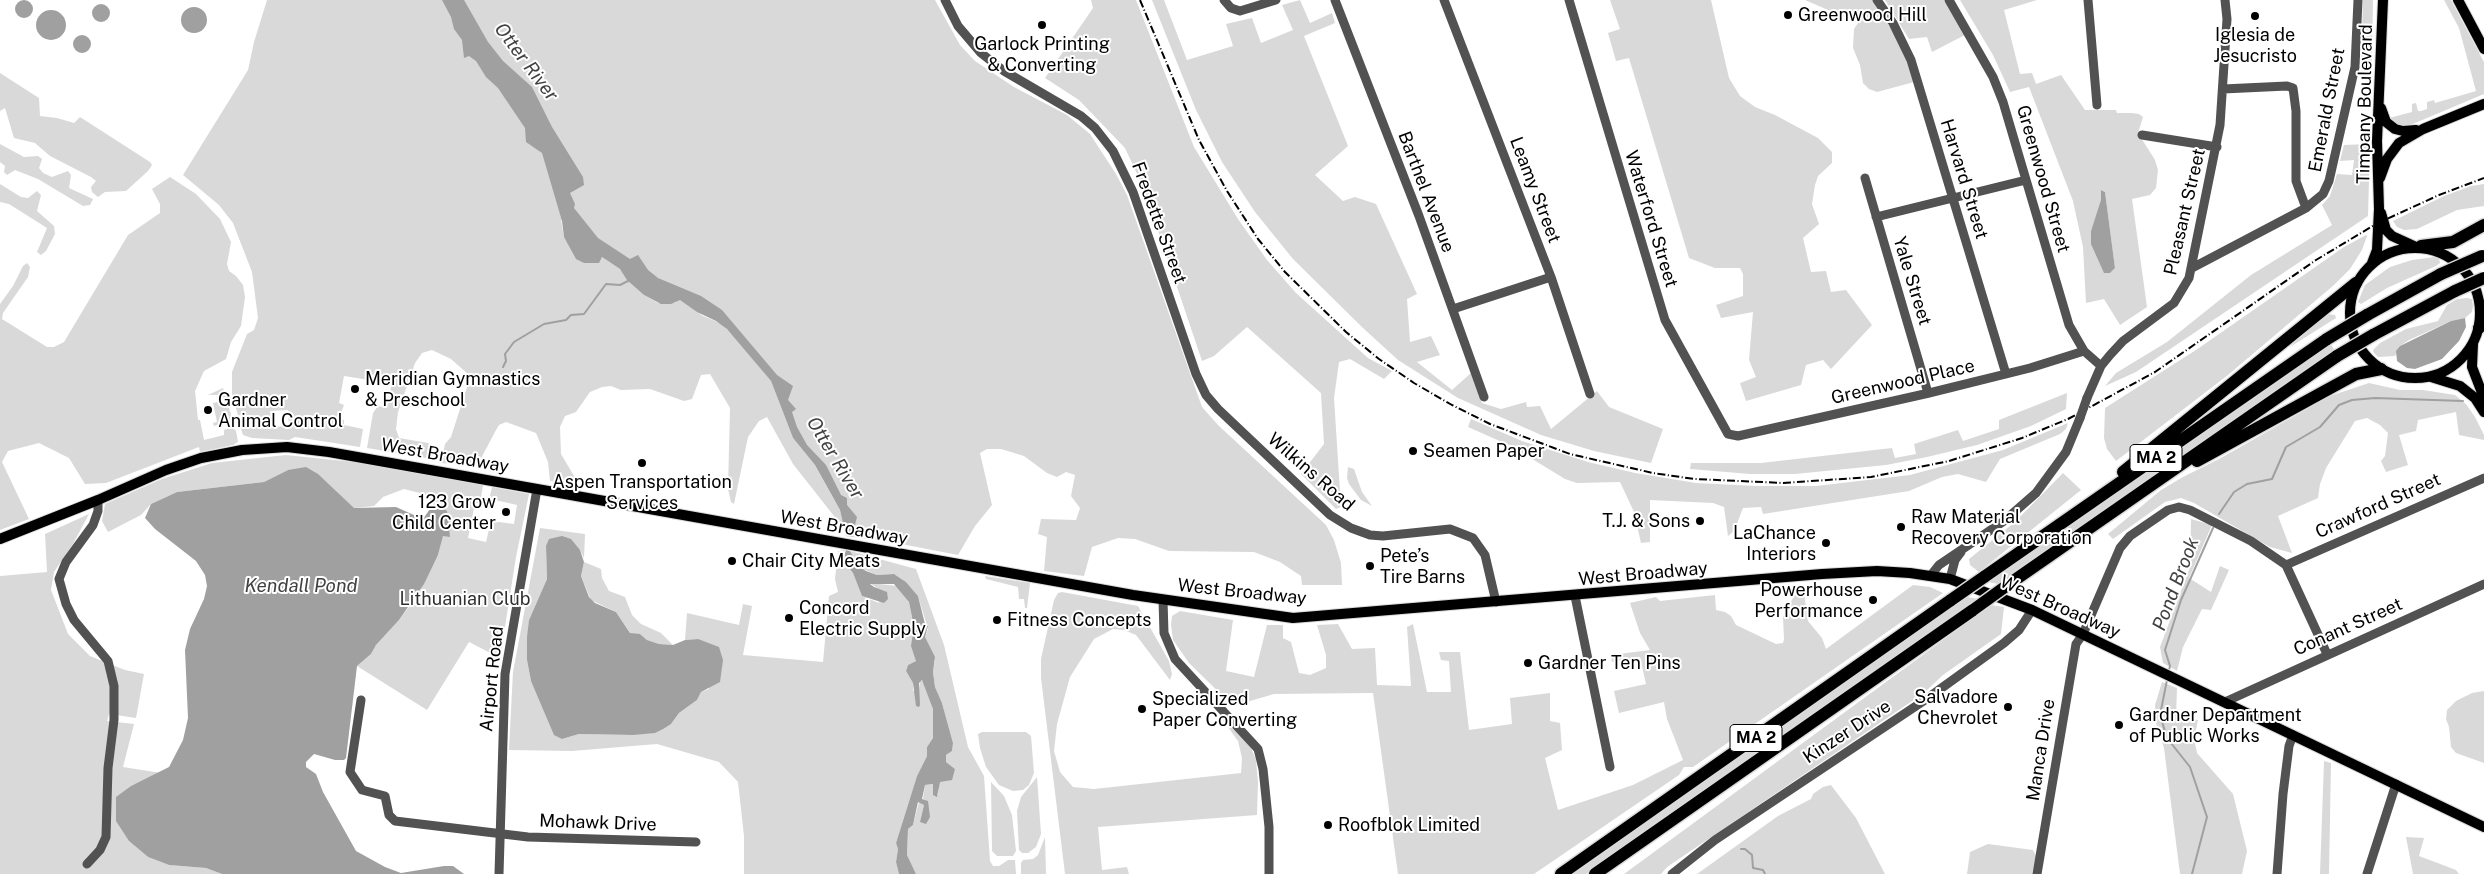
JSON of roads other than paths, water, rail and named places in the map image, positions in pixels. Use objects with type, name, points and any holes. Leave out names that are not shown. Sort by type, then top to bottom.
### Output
[{"type":"highway","points":[[2418,246],[2453,242],[2484,225]]},
{"type":"highway","name":"MA 2","points":[[1560,874],[2327,339],[2367,314],[2441,274],[2483,256]]},
{"type":"highway","name":"MA 2","points":[[1595,874],[2337,356],[2373,334],[2484,278]]},
{"type":"highway","points":[[2063,522],[2356,283]]},
{"type":"highway","points":[[2152,484],[2356,374],[2381,370]]},
{"type":"main road","name":"Timpany Boulevard","points":[[2372,263],[2377,250],[2379,209],[2380,179],[2377,168],[2383,0]]},
{"type":"main road","points":[[2458,0],[2484,49]]},
{"type":"main road","points":[[2379,98],[2383,114],[2392,127],[2403,131],[2423,128]]},
{"type":"main road","points":[[2473,107],[2484,99]]},
{"type":"main road","points":[[2380,179],[2387,159],[2394,148],[2423,128],[2484,104]]},
{"type":"main road","name":"Timpany Boulevard","points":[[2379,209],[2386,230],[2392,236],[2418,246]]},
{"type":"main road","points":[[2431,377],[2459,360],[2474,340],[2481,324],[2477,295],[2467,275],[2448,257],[2418,246],[2389,253],[2372,263],[2356,283],[2350,309],[2352,330],[2361,350],[2381,370],[2407,378],[2431,377],[2447,380],[2460,386],[2475,398],[2484,412]]},
{"type":"main road","points":[[2474,340],[2472,367],[2484,398]]},
{"type":"main road","name":"West Broadway","points":[[0,539],[98,500],[166,470],[202,458],[265,448],[329,452],[1163,600],[1293,618],[1877,571],[1931,575],[1950,579],[2032,610],[2484,827]]},
{"type":"street","name":"Fredette Street","points":[[945,0],[958,26],[981,53],[1004,71],[1081,116],[1113,151],[1133,192],[1196,374],[1206,395],[1217,408]]},
{"type":"street","points":[[1224,0],[1233,9],[1247,11],[1276,0]]},
{"type":"street","name":"Barthel Avenue","points":[[1335,0],[1453,309],[1484,397]]},
{"type":"street","name":"Leamy Street","points":[[1444,0],[1550,277],[1590,394]]},
{"type":"street","name":"Waterford Street","points":[[1569,0],[1665,320],[1728,434]]},
{"type":"street","name":"Harvard Street","points":[[1877,0],[1893,23],[1910,56],[2006,374]]},
{"type":"street","name":"Greenwood Street","points":[[1949,0],[1993,77],[2007,113],[2066,316],[2084,351],[2101,366]]},
{"type":"street","points":[[2088,0],[2098,105]]},
{"type":"street","name":"Pleasant Street","points":[[1931,575],[1938,565],[2004,521],[2046,482],[2066,452],[2101,366],[2123,341],[2174,303],[2185,288],[2192,268],[2216,148],[2223,89],[2227,19],[2225,0]]},
{"type":"street","name":"Emerald Street","points":[[2192,268],[2319,200],[2329,181],[2355,67],[2358,0]]},
{"type":"street","points":[[2223,89],[2287,86],[2293,88],[2296,111],[2296,181],[2306,208]]},
{"type":"street","points":[[2142,135],[2216,148]]},
{"type":"street","name":"Yale Street","points":[[1866,178],[1928,393]]},
{"type":"street","points":[[1876,217],[2026,180]]},
{"type":"street","points":[[1453,309],[1550,277]]},
{"type":"street","name":"Greenwood Place","points":[[1728,434],[1738,436],[1928,393],[2006,374],[2084,351]]},
{"type":"street","name":"Wilkins Road","points":[[1217,408],[1330,514],[1347,526],[1377,536],[1450,530],[1473,538],[1485,555],[1496,602]]},
{"type":"street","name":"Crawford Street","points":[[2286,564],[2484,478]]},
{"type":"street","name":"Airport Road","points":[[499,874],[506,674],[537,489]]},
{"type":"street","points":[[87,864],[100,850],[106,837],[107,776],[114,720],[114,686],[108,661],[74,620],[66,604],[59,579],[66,562],[93,526],[98,511],[98,500]]},
{"type":"street","name":"Manca Drive","points":[[2037,874],[2074,653],[2078,640],[2084,634],[2123,544],[2168,510],[2179,507],[2190,510],[2251,541],[2286,564]]},
{"type":"street","points":[[1950,579],[1955,560],[1962,550]]},
{"type":"street","points":[[2286,564],[2327,654]]},
{"type":"street","name":"Conant Street","points":[[2227,702],[2327,654],[2484,584]]},
{"type":"street","points":[[1574,596],[1610,767]]},
{"type":"street","points":[[1163,600],[1164,633],[1175,659],[1258,749],[1263,769],[1269,827],[1269,874]]},
{"type":"street","name":"Kinzer Drive","points":[[1672,874],[1715,840],[1925,700],[2004,643],[2019,630],[2032,610]]},
{"type":"street","name":"Mohawk Drive","points":[[361,700],[350,772],[362,790],[385,796],[389,815],[395,821],[528,837],[696,842]]},
{"type":"street","points":[[2277,874],[2286,769],[2293,735]]},
{"type":"street","points":[[2367,874],[2396,784]]},
{"type":"water","points":[[24,0],[30,3],[33,9],[30,15],[24,18],[18,15],[15,9],[18,3]]},
{"type":"water","points":[[442,0],[464,0],[488,42],[503,61],[532,87],[552,127],[583,177],[584,185],[570,193],[575,204],[574,208],[598,238],[630,259],[638,255],[648,270],[658,278],[701,296],[722,310],[777,375],[793,386],[788,400],[796,409],[792,412],[797,427],[807,445],[826,465],[841,495],[847,498],[847,505],[857,517],[852,537],[846,536],[840,510],[815,465],[793,438],[771,381],[727,329],[680,300],[671,304],[661,304],[644,295],[627,280],[620,269],[602,257],[599,263],[584,263],[576,259],[564,237],[562,221],[542,153],[526,142],[525,128],[498,88],[486,77],[476,61],[469,56],[464,58],[462,40],[454,29],[451,17]]},
{"type":"water","points":[[101,4],[107,7],[110,13],[107,19],[101,22],[95,19],[92,13],[95,7]]},
{"type":"water","points":[[194,7],[203,11],[207,20],[203,29],[194,33],[185,29],[181,20],[185,11]]},
{"type":"water","points":[[51,10],[62,14],[66,25],[62,36],[51,40],[40,36],[36,25],[40,14]]},
{"type":"water","points":[[82,35],[88,38],[91,44],[88,50],[82,53],[76,50],[73,44],[76,38]]},
{"type":"water","points":[[2101,190],[2105,192],[2115,268],[2110,273],[2104,273],[2091,244],[2091,231],[2101,200]]},
{"type":"water","points":[[2465,318],[2466,327],[2459,341],[2442,359],[2415,369],[2407,368],[2397,361],[2396,351],[2400,346],[2451,321]]},
{"type":"water","name":"Kendall Pond","points":[[306,467],[318,474],[354,508],[396,507],[423,519],[432,506],[440,505],[447,511],[450,537],[443,536],[438,555],[424,584],[399,620],[376,645],[371,654],[357,666],[346,758],[344,760],[335,760],[314,754],[306,762],[306,767],[316,774],[323,792],[356,851],[385,867],[401,873],[453,866],[464,874],[222,874],[206,868],[169,865],[148,857],[129,841],[116,821],[116,797],[131,786],[169,767],[183,740],[188,718],[185,650],[190,629],[204,599],[207,586],[205,575],[196,561],[155,529],[145,518],[151,504],[177,492],[264,482],[288,470]]},
{"type":"water","points":[[562,536],[571,539],[580,550],[584,562],[581,576],[589,597],[595,603],[616,612],[630,633],[640,634],[647,640],[659,644],[673,645],[685,640],[698,639],[719,647],[723,660],[720,682],[701,692],[697,700],[679,713],[671,724],[655,733],[633,735],[579,734],[562,739],[554,735],[531,681],[527,660],[527,637],[529,620],[547,579],[546,546],[549,539]]},
{"type":"water","points":[[846,550],[850,551],[854,558],[872,561],[863,566],[863,569],[866,571],[877,575],[894,574],[906,582],[918,596],[925,624],[928,626],[925,637],[935,657],[933,672],[935,687],[942,703],[953,743],[952,751],[946,755],[946,762],[955,769],[952,780],[940,782],[937,797],[933,795],[933,784],[925,785],[922,799],[928,801],[930,817],[926,824],[920,822],[924,805],[918,802],[913,825],[908,829],[907,855],[916,874],[899,874],[896,862],[898,849],[896,843],[917,776],[927,756],[927,747],[933,738],[933,709],[922,680],[919,683],[920,705],[919,707],[916,706],[913,683],[906,671],[908,665],[916,661],[911,646],[914,627],[909,602],[894,584],[870,584],[887,592],[888,599],[884,603],[862,596],[853,573],[843,560]]},
{"type":"waterway","points":[[503,367],[506,361],[505,354],[514,342],[544,324],[566,320],[571,315],[584,314],[606,284],[620,285],[630,280]]},
{"type":"waterway","name":"Pond Brook","points":[[2219,514],[2234,492],[2247,484],[2272,479],[2286,447],[2320,427],[2339,405],[2352,400],[2375,398],[2463,401]]},
{"type":"waterway","name":"Pond Brook","points":[[2169,670],[2170,666],[2165,650],[2181,600],[2213,528]]},
{"type":"waterway","name":"Pond Brook","points":[[2167,680],[2160,715],[2167,738],[2190,767],[2207,817],[2192,874]]},
{"type":"waterway","points":[[1741,849],[1745,849],[1752,855],[1753,868],[1763,870],[1765,874]]},
{"type":"railway","points":[[1140,0],[1199,140],[1227,191],[1258,239],[1285,272],[1346,332],[1379,359],[1414,383],[1490,424],[1570,454],[1653,473],[1694,479],[1783,483],[1871,477],[1949,461],[2022,438],[2068,419],[2155,372],[2316,260],[2376,224],[2439,195],[2484,178]]},
{"type":"place","name":"Greenwood Hill","points":[[1788,15]]},
{"type":"place","name":"Iglesia de Jesucristo","points":[[2255,16]]},
{"type":"place","name":"Garlock Printing & Converting","points":[[1042,25]]},
{"type":"place","name":"Meridian Gymnastics & Preschool","points":[[355,389]]},
{"type":"place","name":"Gardner Animal Control","points":[[208,410]]},
{"type":"place","name":"Seamen Paper","points":[[1413,451]]},
{"type":"place","name":"Aspen Transportation Services","points":[[642,463]]},
{"type":"place","name":"123 Grow Child Center","points":[[506,512]]},
{"type":"place","name":"T.J. & Sons","points":[[1700,521]]},
{"type":"place","name":"Raw Material Recovery Corporation","points":[[1901,527]]},
{"type":"place","name":"LaChance Interiors","points":[[1826,543]]},
{"type":"place","name":"Chair City Meats","points":[[732,561]]},
{"type":"place","name":"Pete’s Tire Barns","points":[[1370,566]]},
{"type":"place","name":"Powerhouse Performance","points":[[1873,600]]},
{"type":"place","name":"Concord Electric Supply","points":[[789,618]]},
{"type":"place","name":"Fitness Concepts","points":[[997,620]]},
{"type":"place","name":"Gardner Ten Pins","points":[[1528,663]]},
{"type":"place","name":"Salvadore Chevrolet","points":[[2008,707]]},
{"type":"place","name":"Specialized Paper Converting","points":[[1142,709]]},
{"type":"place","name":"Gardner Department of Public Works","points":[[2119,725]]},
{"type":"place","name":"Roofblok Limited","points":[[1328,825]]},
{"type":"water label","name":"Otter River","points":[[526,62]]},
{"type":"water label","name":"Otter River","points":[[835,458]]},
{"type":"park label","name":"Lithuanian Club","points":[[465,599]]}]
